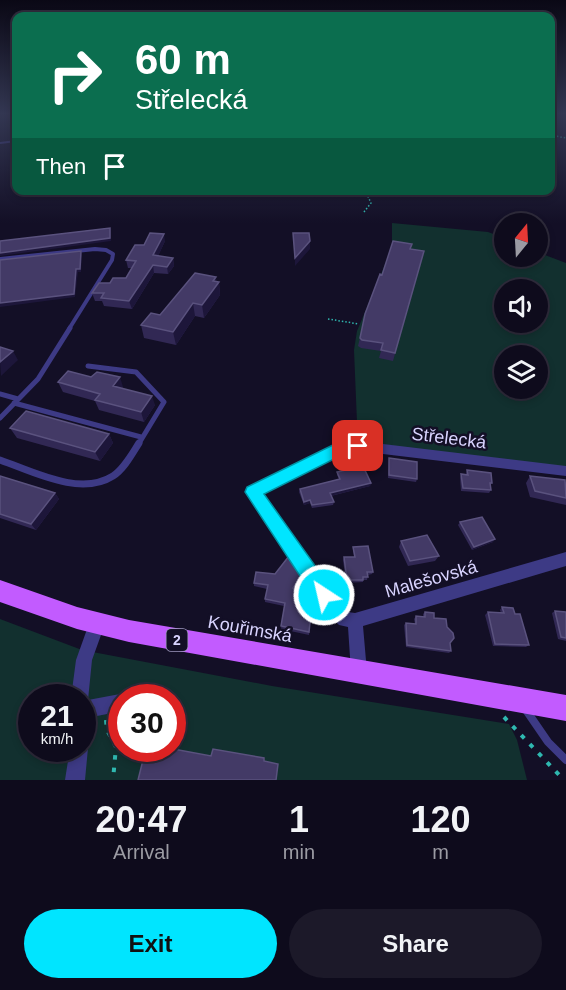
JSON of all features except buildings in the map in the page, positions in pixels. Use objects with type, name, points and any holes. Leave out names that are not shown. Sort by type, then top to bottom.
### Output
[{"type":"main road","name":"Kouřimská","points":[[0,591],[97,624],[359,672],[510,707],[566,708]]},
{"type":"street","name":"Střelecká","points":[[355,621],[345,619],[336,612],[253,492],[344,447],[358,446],[566,471]]},
{"type":"street","name":"Malešovská","points":[[355,621],[566,559]]},
{"type":"street","points":[[355,621],[359,672]]},
{"type":"street","points":[[81,684],[84,660],[97,624]]},
{"type":"street","points":[[75,780],[77,762]]},
{"type":"lane","points":[[0,259],[95,249],[106,250],[114,254],[38,379],[0,417]]},
{"type":"lane","points":[[0,460],[73,483],[95,484],[113,476],[119,470],[164,402],[136,372],[88,366]]},
{"type":"lane","points":[[0,394],[16,401],[141,437]]},
{"type":"lane","points":[[510,707],[564,755]]},
{"type":"path","points":[[364,212],[371,203],[367,195]]},
{"type":"path","points":[[328,319],[359,324]]},
{"type":"path","points":[[510,707],[508,719],[564,780]]},
{"type":"path","points":[[106,720],[107,730],[115,739],[116,745],[113,780]]},
{"type":"green space","points":[[392,223],[494,234],[494,267],[548,267],[548,256],[566,263],[566,471],[358,446],[354,350],[357,331],[392,248]]},
{"type":"green space","points":[[0,619],[82,650],[272,686],[509,724],[517,740],[527,780],[0,780]]},
{"type":"route","points":[[324,595],[253,492],[344,447],[358,446]]}]
